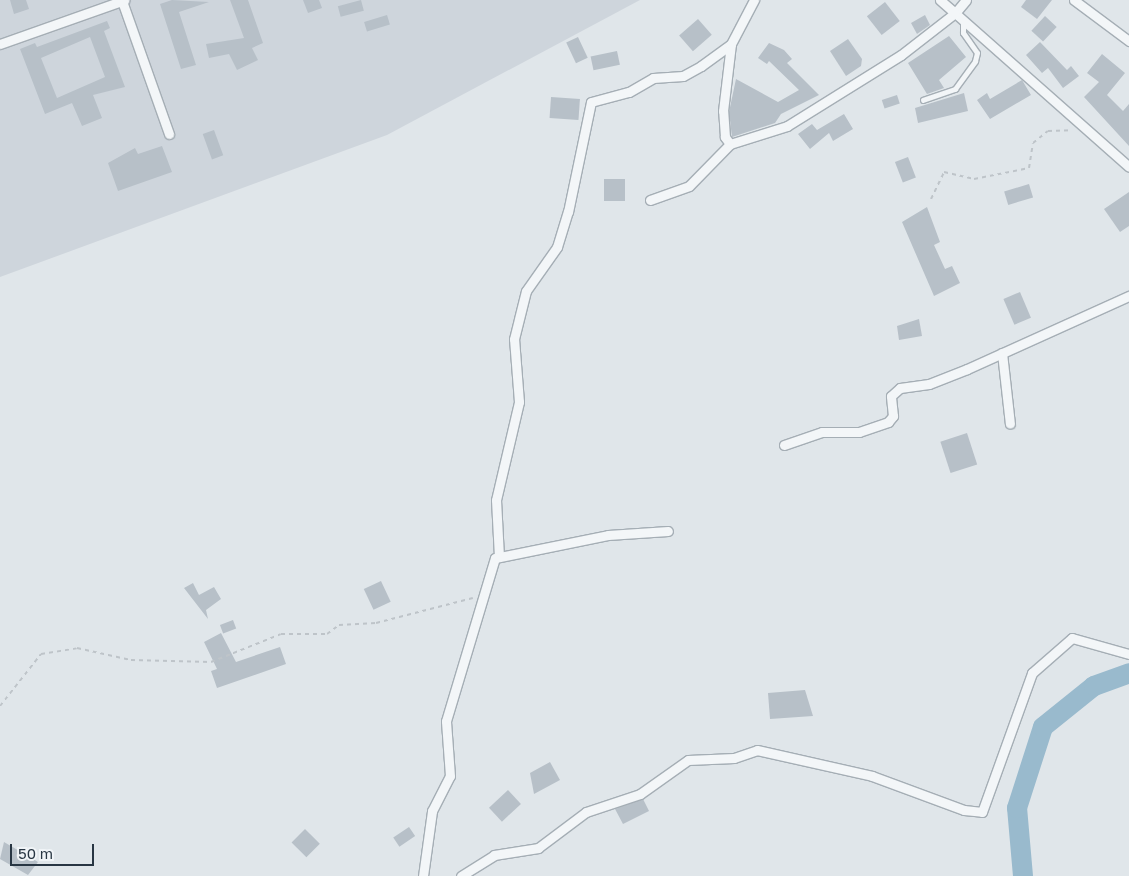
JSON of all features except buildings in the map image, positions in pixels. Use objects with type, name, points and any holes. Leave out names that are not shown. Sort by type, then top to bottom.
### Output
[{"type":"street","points":[[0,44],[123,0],[169,134]]},
{"type":"street","points":[[730,144],[725,137],[723,111],[731,44],[754,0]]},
{"type":"street","points":[[940,0],[1081,122],[1129,167]]},
{"type":"street","points":[[650,200],[689,186],[730,144],[787,126],[902,55],[955,13],[966,0]]},
{"type":"street","points":[[1074,0],[1129,41]]},
{"type":"street","points":[[423,876],[432,811],[450,776],[446,721],[482,595],[499,557],[496,500],[519,402],[514,339],[526,291],[557,247],[566,221],[591,102],[629,92],[653,78],[683,76],[731,44]]},
{"type":"street","points":[[784,445],[822,432],[859,432],[888,422],[893,416],[890,396],[900,388],[929,384],[1129,296]]},
{"type":"street","points":[[1002,353],[1010,424]]},
{"type":"street","points":[[499,557],[608,535],[668,531]]},
{"type":"street","points":[[461,876],[494,855],[538,848],[586,812],[640,794],[688,760],[734,758],[758,750],[872,776],[964,810],[982,812],[1032,673],[1072,638],[1129,654]]},
{"type":"lane","points":[[923,100],[955,89],[975,61],[977,53],[963,32],[963,20]]},
{"type":"path","points":[[931,199],[944,172],[974,180],[1029,168],[1033,143],[1048,131],[1070,131],[1081,122]]},
{"type":"path","points":[[0,706],[41,654],[77,648],[131,660],[211,662],[281,634],[327,634],[339,625],[376,624],[482,595]]},
{"type":"shaded area","points":[[0,0],[640,0],[387,135],[0,277]]},
{"type":"waterway","points":[[1023,876],[1017,808],[1043,727],[1094,686],[1129,673]]}]
